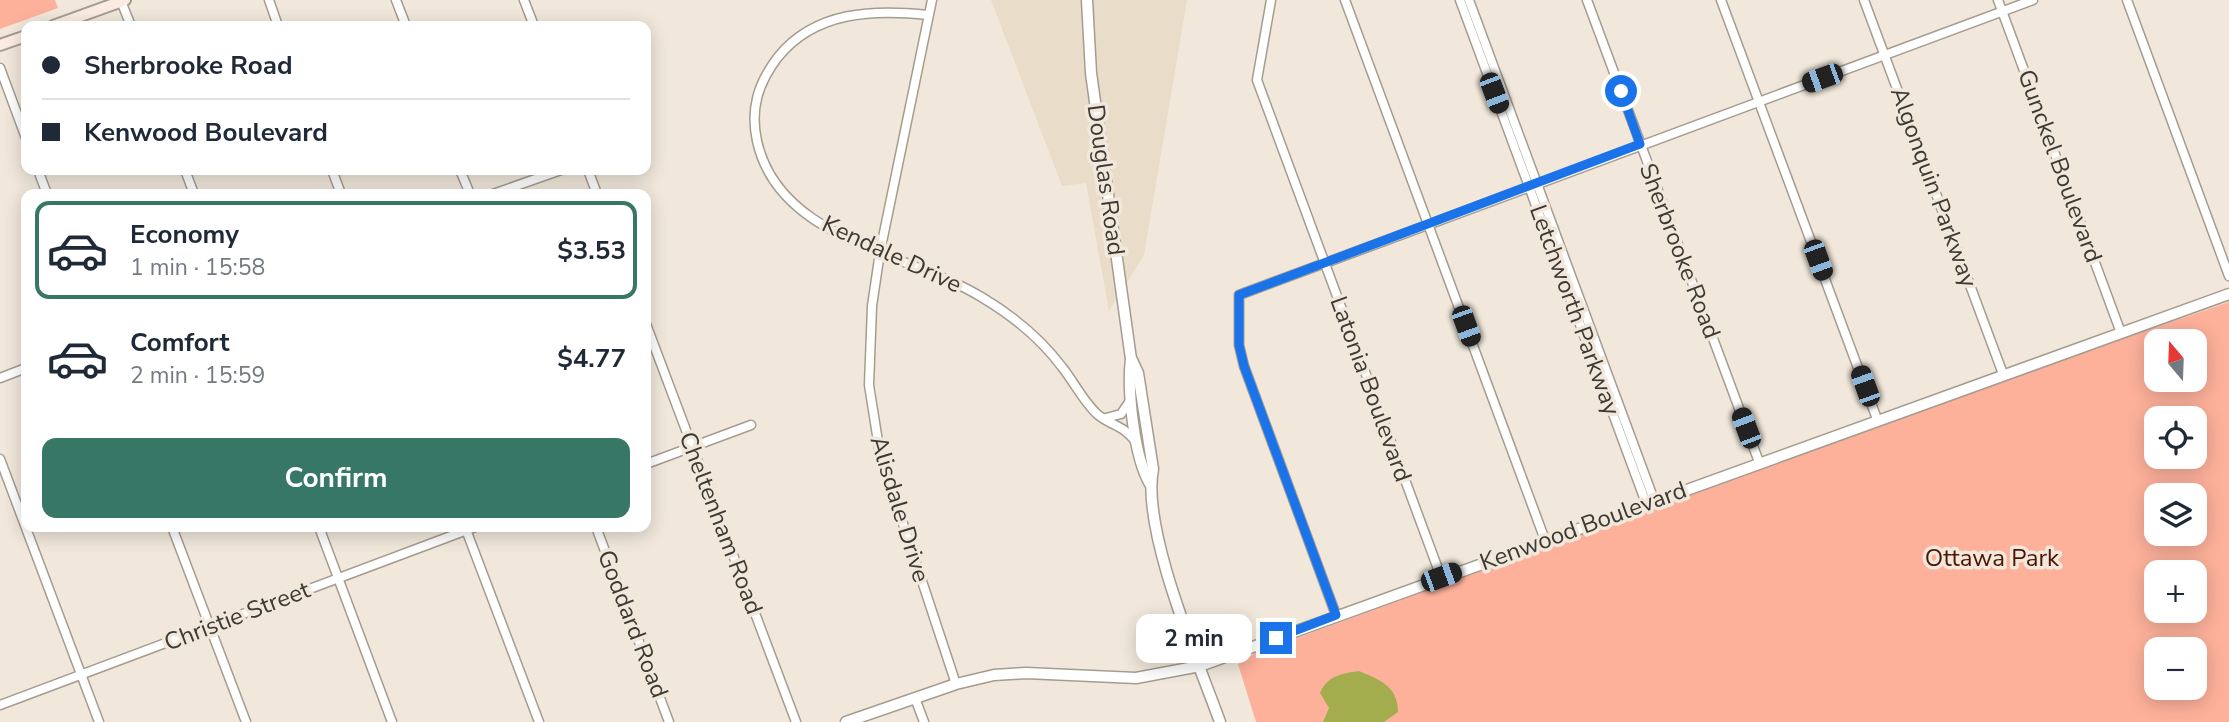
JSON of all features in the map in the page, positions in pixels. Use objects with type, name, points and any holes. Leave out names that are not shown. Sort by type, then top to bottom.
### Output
[{"type":"main road","points":[[66,21],[123,1]]},
{"type":"main road","points":[[0,45],[21,38]]},
{"type":"street","points":[[269,0],[276,21]]},
{"type":"street","points":[[396,0],[404,21]]},
{"type":"street","points":[[524,0],[532,21]]},
{"type":"street","name":"Alisdale Drive","points":[[932,0],[880,252],[869,349],[869,385],[880,454],[956,684]]},
{"type":"street","name":"Douglas Road","points":[[1087,0],[1091,73],[1131,359],[1129,374],[1142,471],[1150,484],[1163,555],[1220,722]]},
{"type":"street","name":"Latonia Boulevard","points":[[1271,0],[1257,80],[1441,577]]},
{"type":"street","points":[[1345,0],[1545,540]]},
{"type":"street","name":"Letchworth Parkway","points":[[1460,0],[1533,184]]},
{"type":"street","name":"Letchworth Parkway","points":[[1469,0],[1533,184],[1650,501]]},
{"type":"street","name":"Sherbrooke Road","points":[[1587,0],[1759,462]]},
{"type":"street","points":[[1721,0],[1877,419]]},
{"type":"street","name":"Algonquin Parkway","points":[[1864,0],[2003,374]]},
{"type":"street","name":"Gunckel Boulevard","points":[[1998,0],[2121,333]]},
{"type":"street","points":[[1336,615],[1244,366],[1239,345],[1239,295],[2033,0]]},
{"type":"street","points":[[2127,0],[2229,276]]},
{"type":"street","points":[[123,1],[129,21]]},
{"type":"street","name":"Kendale Drive","points":[[928,15],[871,11],[816,26],[794,40],[766,75],[754,103],[754,127],[762,160],[777,186],[806,214],[880,252],[951,280],[1000,309],[1049,351],[1102,418],[1126,429],[1138,446]]},
{"type":"street","points":[[0,68],[21,125]]},
{"type":"street","points":[[507,189],[547,175]]},
{"type":"street","name":"Kenwood Boulevard","points":[[846,722],[956,684],[1026,673],[1136,678],[1200,666],[1650,501],[2229,294]]},
{"type":"street","name":"Cheltenham Road","points":[[651,337],[796,722]]},
{"type":"street","name":"Douglas Road","points":[[1131,359],[1138,373],[1145,414],[1153,469],[1150,484]]},
{"type":"street","points":[[0,378],[21,370]]},
{"type":"street","points":[[1102,418],[1121,414],[1132,397]]},
{"type":"street","points":[[651,462],[751,425]]},
{"type":"street","points":[[0,459],[21,515]]},
{"type":"street","points":[[28,532],[99,722]]},
{"type":"street","points":[[174,532],[246,722]]},
{"type":"street","points":[[321,532],[392,722]]},
{"type":"street","name":"Christie Street","points":[[0,705],[459,532]]},
{"type":"street","points":[[470,532],[540,722]]},
{"type":"street","name":"Goddard Road","points":[[598,532],[669,722]]},
{"type":"street","points":[[915,698],[924,722]]},
{"type":"shaded area","points":[[991,0],[1187,0],[1144,255],[1109,311],[1086,183],[1062,186]]},
{"type":"shaded area","points":[[1359,671],[1381,681],[1391,690],[1398,712],[1384,722],[1323,722],[1329,708],[1320,693],[1323,687],[1336,676]]},
{"type":"green space","points":[[0,0],[55,0],[58,8],[0,29]]},
{"type":"green space","name":"Ottawa Park","points":[[2229,302],[2229,722],[1256,722],[1238,664],[1254,654],[1915,411],[2144,332],[2144,392],[2207,392],[2207,329],[2151,329]]},
{"type":"route","points":[[1276,638],[1336,615],[1244,366],[1239,345],[1239,295],[1640,144],[1621,91]]}]
